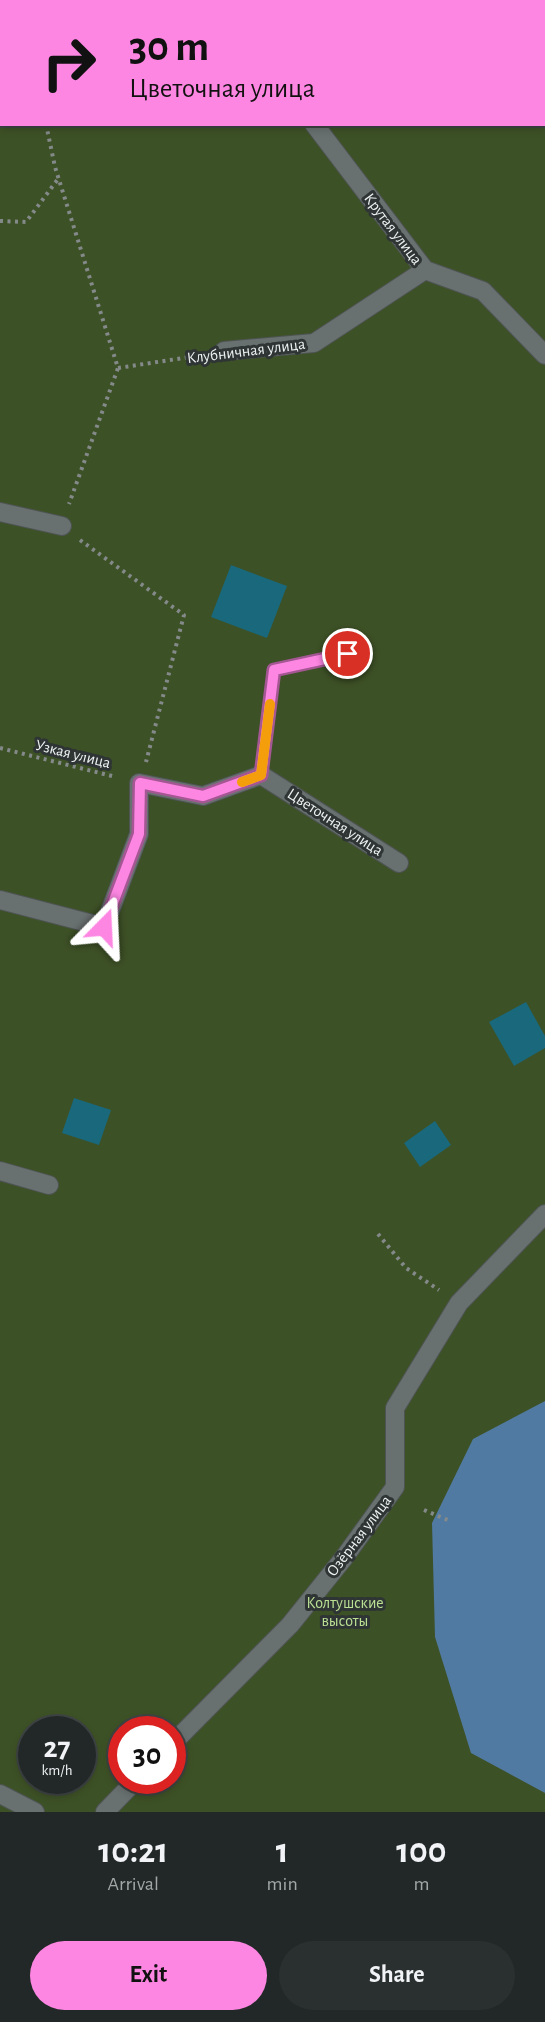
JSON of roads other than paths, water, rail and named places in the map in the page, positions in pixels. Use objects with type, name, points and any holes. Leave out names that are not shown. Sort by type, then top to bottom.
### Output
[{"type":"street","name":"Крутая улица","points":[[316,126],[425,270],[483,291],[545,355]]},
{"type":"street","name":"Клубничная улица","points":[[224,351],[314,343],[425,270]]},
{"type":"street","points":[[0,512],[62,526]]},
{"type":"street","points":[[0,900],[104,927],[139,834],[140,783],[203,796],[261,775]]},
{"type":"street","name":"Цветочная улица","points":[[261,775],[399,863]]},
{"type":"street","points":[[0,1171],[49,1185]]},
{"type":"street","name":"Озёрная улица","points":[[186,1730],[290,1625],[343,1559],[395,1487],[395,1408],[459,1303],[545,1214]]},
{"type":"street","points":[[0,1794],[35,1812]]},
{"type":"street","points":[[105,1812],[122,1794]]},
{"type":"lane","points":[[261,775],[274,670],[348,654]]},
{"type":"water","points":[[545,1401],[545,1793],[471,1753],[435,1637],[432,1523],[473,1439]]},
{"type":"park label","name":"Колтушские высоты","points":[[345,1612]]}]
